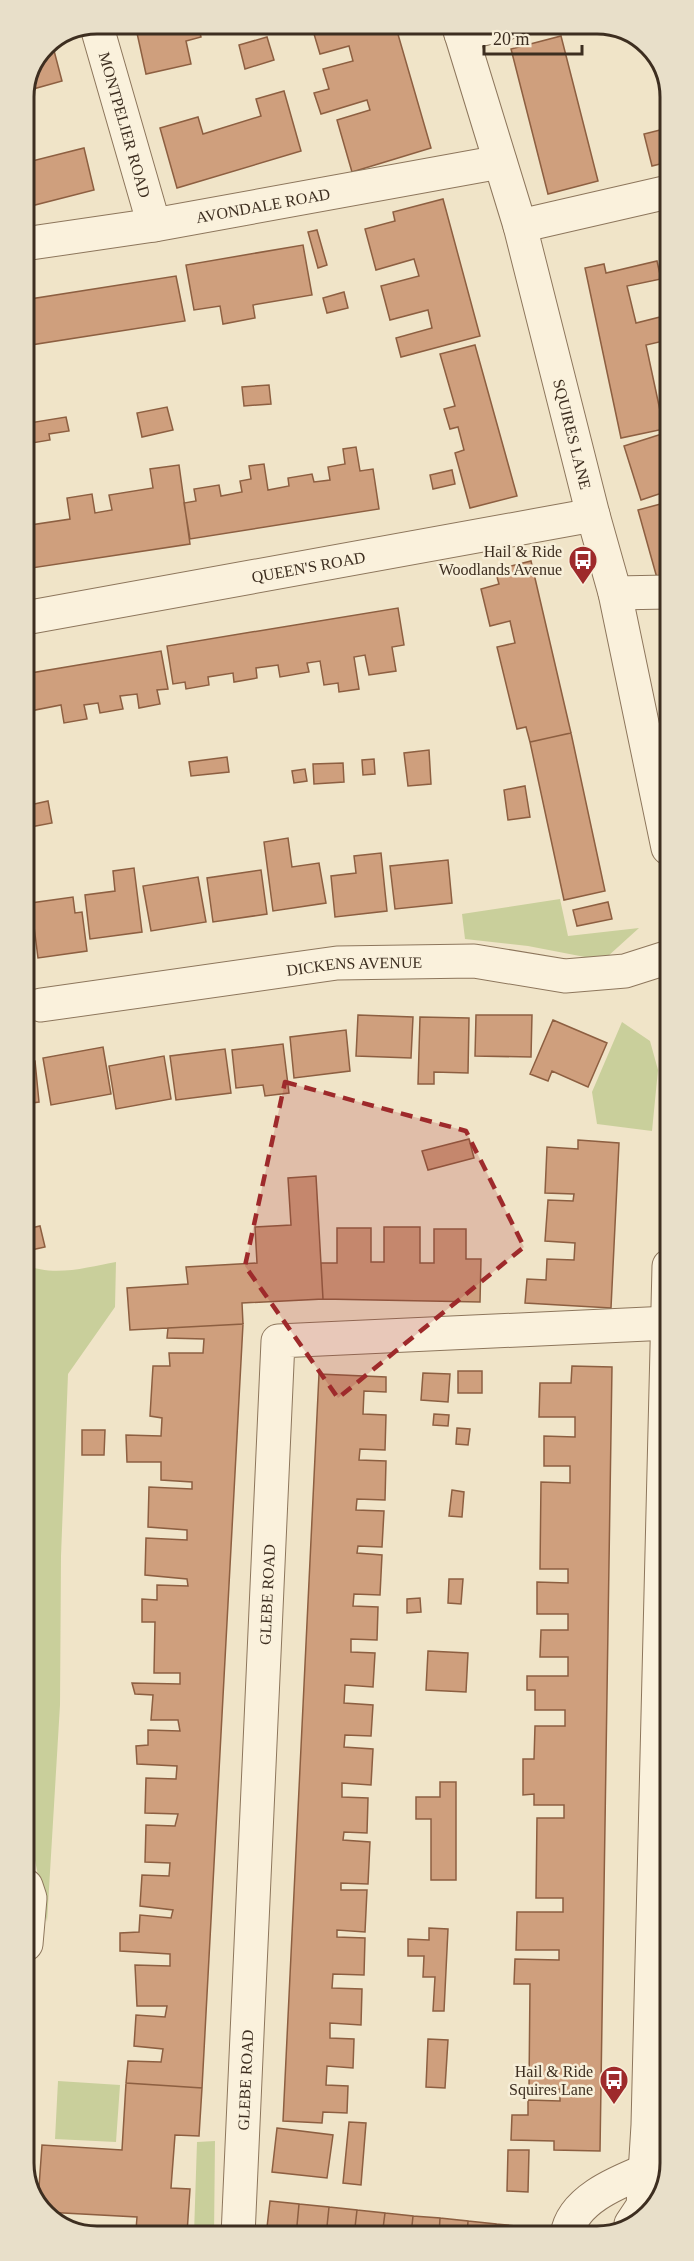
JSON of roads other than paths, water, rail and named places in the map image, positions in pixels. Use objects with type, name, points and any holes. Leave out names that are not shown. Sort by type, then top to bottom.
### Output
[{"type":"street","name":"MONTPELIER ROAD","points":[[99,34],[154,225]]},
{"type":"street","name":"SQUIRES LANE","points":[[462,35],[520,226],[615,593],[660,806]]},
{"type":"street","name":"AVONDALE ROAD","points":[[34,243],[154,225],[500,162]]},
{"type":"street","points":[[520,226],[660,194]]},
{"type":"street","name":"QUEEN'S ROAD","points":[[34,616],[593,515]]},
{"type":"street","points":[[615,593],[660,592]]},
{"type":"street","name":"DICKENS AVENUE","points":[[41,1005],[337,963],[474,961],[565,976],[625,971],[660,960]]},
{"type":"street","name":"GLEBE ROAD","points":[[238,2226],[278,1341],[660,1323]]},
{"type":"street","points":[[642,2207],[645,2171],[660,1618]]},
{"type":"street","points":[[572,2226],[584,2205],[609,2186],[645,2171]]},
{"type":"place","name":"Hail & Ride Woodlands Avenue","points":[[583,586]]},
{"type":"place","name":"Hail & Ride Squires Lane","points":[[614,2106]]}]
